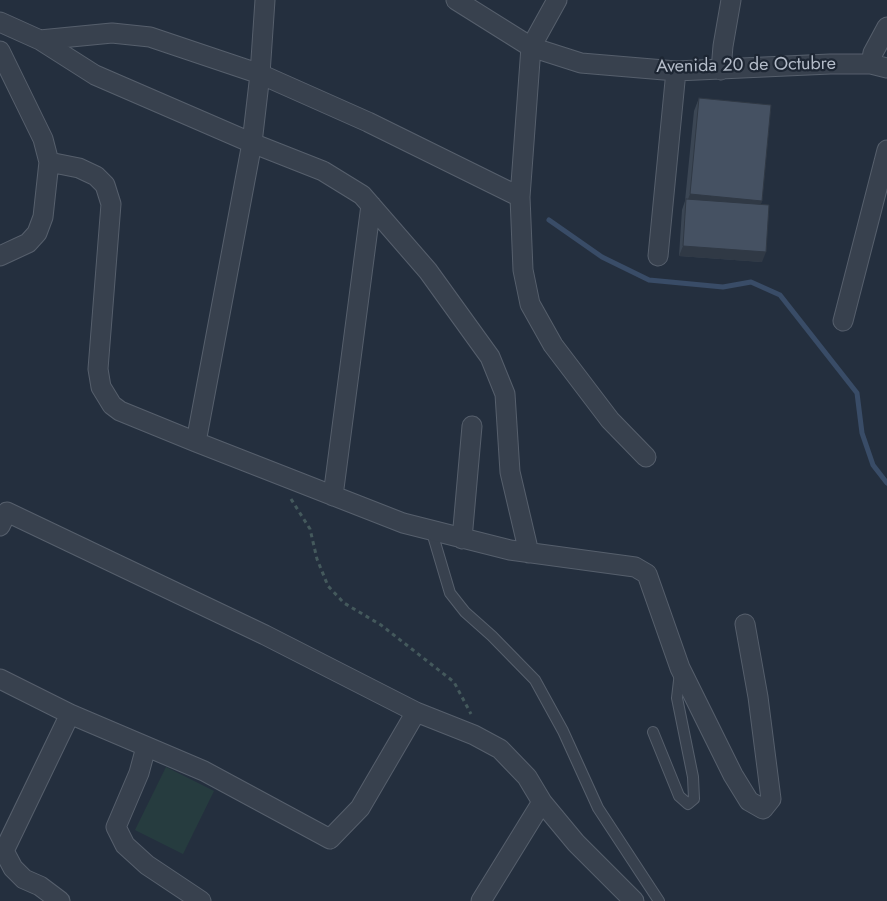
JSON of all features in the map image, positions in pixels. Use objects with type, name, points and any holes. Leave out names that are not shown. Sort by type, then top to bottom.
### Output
[{"type":"street","points":[[196,442],[252,143],[260,74],[265,0]]},
{"type":"street","points":[[557,0],[531,47],[520,197],[523,270],[530,304],[553,346],[610,420],[646,457]]},
{"type":"street","points":[[721,70],[731,0]]},
{"type":"street","name":"Avenida 20 de Octubre","points":[[465,2],[531,47],[581,63],[676,71],[879,66]]},
{"type":"street","points":[[0,22],[40,40],[95,75],[252,143],[324,171],[362,195],[428,271],[490,357],[504,394],[510,472],[529,553]]},
{"type":"street","points":[[879,66],[873,53],[887,27]]},
{"type":"street","points":[[40,40],[112,33],[150,37],[260,74],[368,122],[520,197]]},
{"type":"street","points":[[0,51],[43,139],[49,162],[43,217],[37,233],[28,243],[0,256]]},
{"type":"street","points":[[658,256],[676,71]]},
{"type":"street","points":[[842,321],[887,150]]},
{"type":"street","points":[[49,162],[79,168],[96,176],[105,185],[111,204],[98,369],[105,396],[120,411],[403,523],[431,529],[462,539],[529,553],[634,567],[646,574],[680,668],[733,775],[749,801],[763,810],[771,799],[758,697],[745,624]]},
{"type":"street","points":[[333,496],[371,205]]},
{"type":"street","points":[[462,539],[472,426]]},
{"type":"street","points":[[0,526],[7,512],[265,635],[416,712],[474,735],[500,749],[527,777],[542,802],[576,843],[634,901]]},
{"type":"street","points":[[0,679],[70,714],[204,771],[330,839],[360,808],[416,712]]},
{"type":"street","points":[[60,901],[40,886],[24,879],[13,868],[4,851],[70,714]]},
{"type":"street","points":[[146,747],[139,773],[116,827],[125,845],[147,865],[201,901]]},
{"type":"street","points":[[481,901],[542,802]]},
{"type":"lane","points":[[431,529],[450,593],[465,612],[492,636],[535,680],[563,732],[598,808],[659,901]]},
{"type":"lane","points":[[653,732],[679,796],[688,804],[694,799],[693,777],[677,698],[680,668]]},
{"type":"path","points":[[277,474],[310,530],[317,559],[328,586],[344,603],[381,625],[454,682],[475,722],[474,735]]},
{"type":"green space","points":[[166,767],[214,791],[183,854],[135,830]]},
{"type":"building","points":[[699,98],[771,105],[762,201],[690,194]]},
{"type":"building","points":[[686,199],[769,205],[766,252],[683,246]]},
{"type":"waterway","points":[[549,220],[602,257],[649,280],[723,287],[751,282],[780,295],[857,393],[862,433],[873,465],[887,483]]}]
